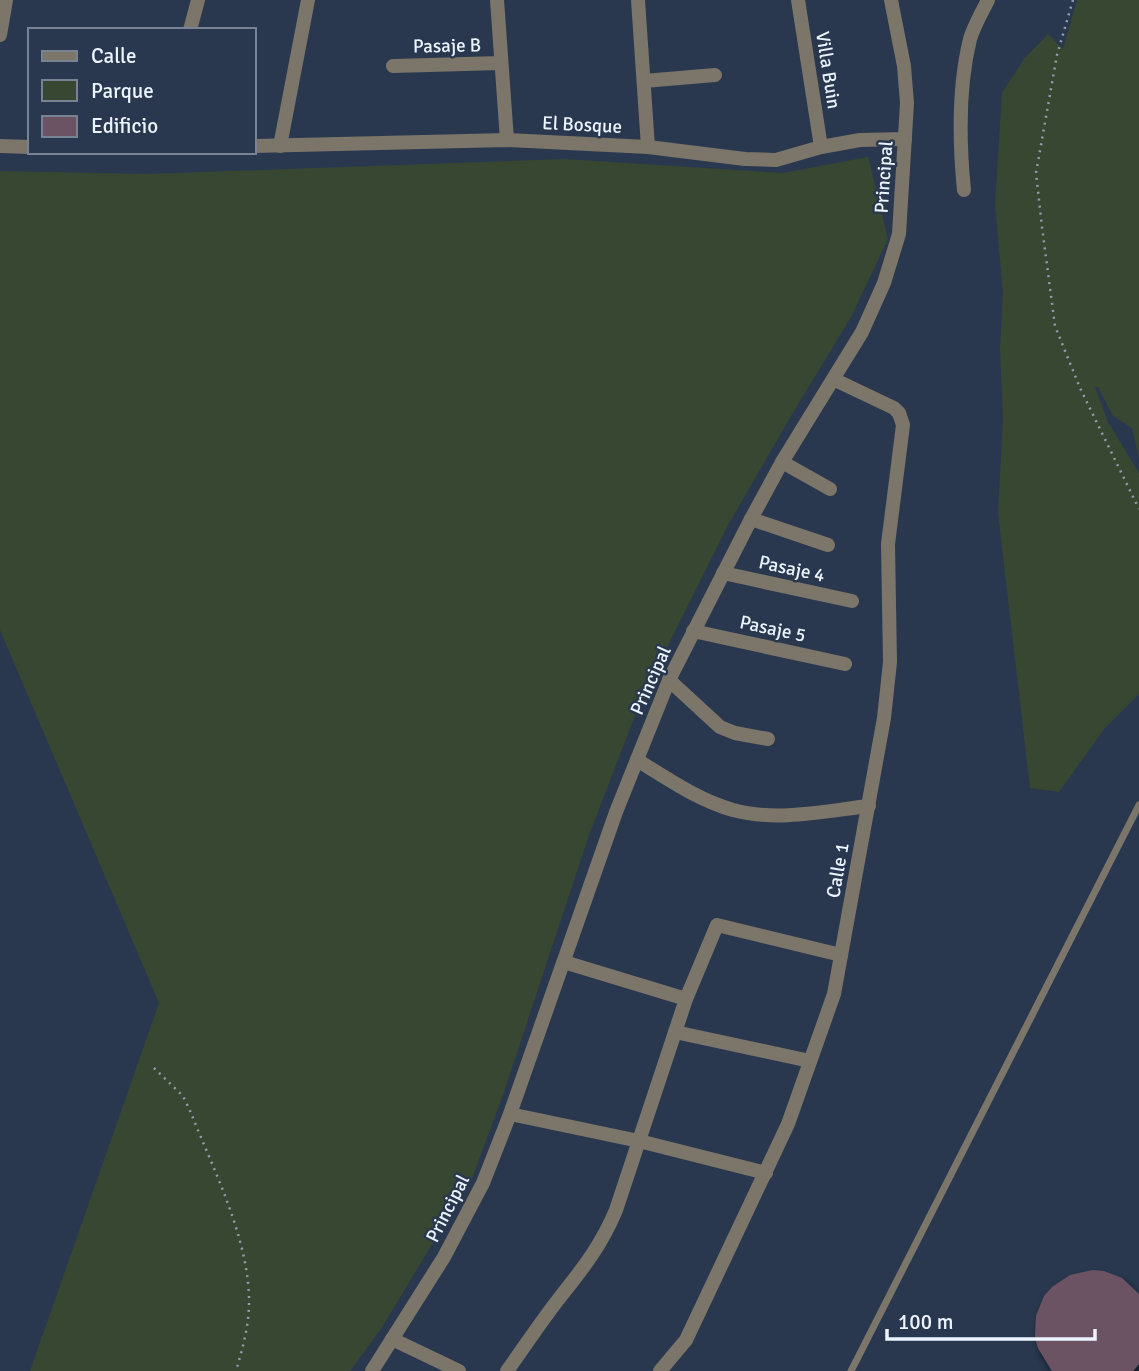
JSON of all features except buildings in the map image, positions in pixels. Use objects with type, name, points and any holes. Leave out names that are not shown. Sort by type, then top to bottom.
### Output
[{"type":"street","points":[[0,32],[6,0]]},
{"type":"street","points":[[191,28],[198,0]]},
{"type":"street","points":[[280,146],[308,0]]},
{"type":"street","points":[[496,0],[507,139]]},
{"type":"street","points":[[638,0],[648,148]]},
{"type":"street","name":"Villa Buin","points":[[798,0],[821,147]]},
{"type":"street","name":"Principal","points":[[372,1371],[444,1257],[483,1183],[668,680],[782,461],[862,332],[884,283],[899,234],[905,139],[906,84],[891,0]]},
{"type":"street","points":[[964,190],[960,125],[965,66],[971,37],[989,0]]},
{"type":"street","name":"Pasaje B","points":[[393,65],[501,63]]},
{"type":"street","points":[[644,81],[715,75]]},
{"type":"street","name":"El Bosque","points":[[256,146],[507,139],[776,160],[821,147],[860,140],[905,139]]},
{"type":"street","points":[[0,146],[28,147]]},
{"type":"street","name":"Calle 1","points":[[660,1371],[685,1340],[788,1124],[834,994],[869,806],[884,718],[890,662],[888,544],[902,425],[899,413],[894,408],[834,379]]},
{"type":"street","points":[[782,461],[830,489]]},
{"type":"street","points":[[751,519],[828,545]]},
{"type":"street","name":"Pasaje 4","points":[[723,573],[852,601]]},
{"type":"street","name":"Pasaje 5","points":[[693,631],[845,664]]},
{"type":"street","points":[[668,680],[720,727],[735,733],[768,739]]},
{"type":"street","points":[[637,760],[688,792],[735,810],[786,816],[869,806]]},
{"type":"street","points":[[508,1371],[596,1250],[616,1210],[686,999],[717,925],[841,955]]},
{"type":"street","points":[[564,962],[686,999]]},
{"type":"street","points":[[675,1032],[810,1061]]},
{"type":"street","points":[[510,1114],[639,1141],[766,1173]]},
{"type":"street","points":[[392,1339],[459,1371]]},
{"type":"lane","points":[[851,1371],[1139,805]]},
{"type":"path","points":[[1073,0],[1057,55],[1036,173],[1055,326],[1080,388],[1139,509]]},
{"type":"path","points":[[154,1068],[183,1096],[233,1222],[243,1255],[248,1317],[236,1371]]},
{"type":"green space","points":[[1077,0],[1139,0],[1139,458],[1132,428],[1113,416],[1098,387],[1095,387],[1108,422],[1139,473],[1139,694],[1105,728],[1059,792],[1030,788],[998,513],[1003,419],[1000,349],[1003,292],[995,204],[1002,93],[1024,59],[1048,34],[1063,49]]},
{"type":"green space","points":[[868,157],[888,239],[851,317],[727,527],[641,700],[589,835],[504,1092],[473,1176],[381,1329],[350,1371],[30,1371],[159,1003],[0,630],[0,171],[147,174],[564,159],[783,173]]}]
